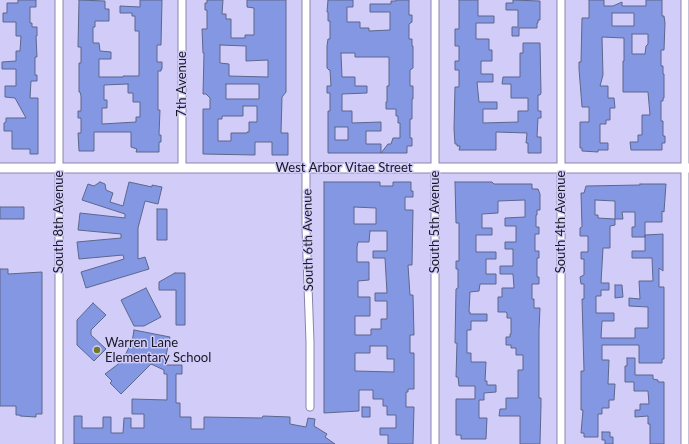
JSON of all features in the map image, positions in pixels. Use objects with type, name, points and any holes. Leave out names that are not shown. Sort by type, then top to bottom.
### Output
[{"type":"street","name":"South 8th Avenue","points":[[58,444],[59,0]]},
{"type":"street","name":"7th Avenue","points":[[182,0],[182,168]]},
{"type":"street","name":"South 6th Avenue","points":[[306,0],[306,229],[310,342],[310,408]]},
{"type":"street","name":"South 5th Avenue","points":[[435,0],[435,444]]},
{"type":"street","name":"South 4th Avenue","points":[[561,0],[561,444]]},
{"type":"street","points":[[685,0],[687,168],[685,444]]},
{"type":"street","name":"West Arbor Vitae Street","points":[[0,168],[687,168]]},
{"type":"building","points":[[18,0],[36,0],[36,7],[30,7],[30,23],[32,23],[32,27],[37,27],[37,57],[35,57],[35,75],[37,75],[37,81],[31,81],[30,98],[38,98],[38,154],[30,154],[30,149],[12,149],[12,131],[4,131],[4,123],[6,122],[6,118],[26,118],[15,98],[5,97],[5,86],[16,86],[16,69],[2,69],[2,62],[16,61],[16,51],[20,51],[21,36],[16,36],[16,22],[3,22],[3,13],[7,13],[7,3],[18,3]]},
{"type":"building","points":[[79,0],[105,1],[105,9],[109,9],[109,21],[95,21],[95,27],[93,27],[93,43],[99,43],[100,51],[111,52],[111,59],[99,59],[99,77],[139,76],[139,31],[135,31],[135,16],[132,16],[132,13],[120,13],[120,6],[140,7],[140,0],[162,0],[161,45],[157,45],[157,62],[162,62],[162,69],[161,71],[158,71],[158,110],[160,110],[159,135],[161,135],[159,152],[136,152],[137,149],[131,147],[131,132],[94,132],[94,151],[79,151],[78,133],[81,133],[81,118],[78,118],[78,111],[81,111],[81,96],[79,92],[79,63],[81,63],[81,47],[78,47]],"holes":[[[128,84],[128,93],[133,93],[133,102],[140,102],[140,117],[136,117],[136,122],[102,124],[102,108],[107,108],[107,100],[104,100],[104,85]]]},
{"type":"building","points":[[207,0],[223,0],[222,14],[226,14],[226,19],[231,19],[231,38],[245,38],[245,35],[254,35],[254,8],[247,7],[247,0],[286,0],[286,92],[282,97],[281,133],[288,133],[288,155],[272,155],[272,142],[255,142],[255,155],[203,154],[203,109],[210,109],[210,98],[206,94],[203,94],[204,53],[202,29],[207,29],[207,10],[205,10],[205,3],[207,3]],"holes":[[[220,45],[246,46],[246,61],[268,60],[268,77],[229,76],[229,64],[220,63]],[[226,84],[259,84],[259,99],[226,99]],[[243,106],[257,106],[257,122],[249,122],[249,132],[231,133],[231,141],[218,141],[218,119],[222,119],[222,116],[243,116]]]},
{"type":"building","points":[[328,0],[353,0],[353,7],[347,7],[347,22],[360,22],[360,28],[369,28],[369,31],[390,30],[390,12],[370,12],[370,4],[391,4],[391,1],[409,0],[409,15],[412,15],[412,22],[409,24],[409,39],[412,39],[413,46],[413,68],[410,70],[410,86],[413,86],[413,99],[412,119],[410,119],[410,138],[412,138],[412,146],[407,146],[407,153],[381,153],[328,153],[328,111],[330,111],[330,93],[327,93],[327,86],[331,86],[330,70],[327,68],[327,46],[328,39],[330,39],[330,21],[328,21]],"holes":[[[341,53],[355,53],[355,57],[389,57],[389,86],[387,86],[386,109],[396,109],[396,116],[398,116],[398,123],[400,123],[400,138],[393,138],[391,144],[388,144],[381,153],[381,144],[366,144],[366,131],[381,131],[381,122],[352,123],[352,111],[342,111],[342,94],[367,93],[367,86],[355,86],[355,77],[342,77]],[[335,127],[348,127],[348,140],[335,140]]]},
{"type":"building","points":[[459,0],[478,0],[478,16],[494,16],[494,23],[476,23],[476,39],[489,39],[489,50],[492,50],[492,61],[481,61],[481,74],[493,74],[493,82],[477,82],[479,102],[497,102],[497,109],[483,109],[483,123],[518,122],[518,111],[528,111],[528,98],[511,98],[511,84],[502,84],[503,77],[520,77],[520,53],[523,53],[523,43],[540,43],[541,93],[538,95],[538,111],[541,111],[541,118],[538,118],[537,137],[541,137],[541,153],[528,153],[528,143],[526,143],[527,133],[496,132],[496,150],[459,150],[460,146],[455,144],[455,87],[459,87],[459,70],[455,70],[455,61],[459,61],[459,46],[455,46],[455,29],[459,29]]},
{"type":"building","points":[[513,0],[540,1],[540,20],[538,20],[537,28],[519,28],[519,36],[512,36],[512,27],[518,27],[518,10],[506,10],[506,3],[513,3]]},
{"type":"building","points":[[589,0],[604,0],[604,6],[613,6],[622,2],[622,6],[646,6],[646,0],[662,0],[662,16],[664,16],[665,23],[664,50],[661,50],[661,66],[663,66],[664,74],[664,98],[663,101],[661,101],[661,121],[663,121],[663,136],[665,136],[665,143],[662,143],[662,150],[631,150],[630,142],[638,142],[638,135],[642,135],[642,115],[650,115],[648,92],[623,92],[624,38],[602,37],[603,75],[600,86],[608,86],[608,98],[614,98],[615,108],[610,108],[610,120],[606,120],[606,124],[600,124],[600,143],[608,143],[608,150],[598,150],[598,152],[582,151],[582,148],[580,148],[580,122],[589,122],[589,107],[582,107],[579,62],[581,62],[582,18],[589,18]],"holes":[[[612,13],[634,13],[634,26],[612,26]],[[632,34],[648,34],[648,44],[646,46],[645,54],[632,54]]]},
{"type":"building","points":[[100,182],[105,184],[106,190],[113,193],[110,202],[123,206],[129,182],[152,187],[152,185],[162,187],[158,204],[145,201],[138,228],[138,259],[145,257],[149,269],[86,288],[81,272],[124,259],[123,255],[79,259],[77,242],[121,238],[121,234],[78,230],[80,213],[125,218],[125,214],[82,200],[88,184],[94,186]]},
{"type":"building","points":[[324,182],[380,182],[380,186],[393,186],[393,182],[411,182],[413,197],[405,197],[405,210],[413,210],[412,265],[408,265],[410,295],[413,295],[414,335],[410,335],[410,353],[414,353],[414,389],[408,389],[408,392],[406,392],[406,407],[414,407],[413,444],[388,444],[388,435],[380,435],[380,428],[396,428],[396,415],[387,415],[387,406],[383,406],[383,399],[373,399],[373,390],[359,390],[359,411],[324,413]],"holes":[[[354,207],[376,208],[376,224],[354,224]],[[370,231],[387,231],[387,251],[373,251],[373,258],[385,258],[387,293],[375,293],[375,301],[387,301],[387,319],[381,319],[381,329],[371,329],[371,335],[355,335],[355,316],[370,316],[370,297],[358,297],[358,281],[369,280],[369,262],[357,262],[358,242],[369,242]],[[370,346],[387,346],[387,359],[394,359],[394,372],[355,371],[355,353],[370,353]]]},
{"type":"building","points":[[455,182],[532,184],[532,189],[538,189],[540,194],[540,210],[537,210],[536,215],[536,227],[539,227],[539,234],[535,234],[535,251],[539,251],[539,258],[537,258],[537,277],[539,277],[539,284],[532,284],[532,299],[534,299],[534,308],[540,308],[540,444],[520,444],[520,416],[499,416],[500,409],[506,409],[506,398],[518,398],[518,370],[523,370],[523,355],[516,355],[516,348],[511,348],[511,345],[506,345],[506,337],[510,337],[511,334],[511,318],[507,318],[506,312],[498,312],[498,297],[502,297],[502,288],[514,288],[513,274],[500,274],[500,266],[513,266],[513,249],[505,249],[505,242],[516,242],[516,226],[505,226],[505,218],[525,217],[525,200],[498,201],[498,213],[482,214],[482,228],[492,228],[492,235],[476,235],[476,252],[496,252],[496,259],[486,259],[486,274],[496,274],[496,284],[480,284],[479,291],[470,292],[470,314],[487,314],[487,321],[471,321],[471,330],[467,330],[467,353],[471,353],[471,362],[486,362],[485,381],[487,381],[487,385],[496,385],[496,392],[484,393],[484,400],[479,400],[479,418],[487,418],[486,439],[461,439],[461,435],[456,435],[456,399],[475,399],[475,386],[459,386],[458,377],[456,377],[456,289],[458,288],[458,269],[456,269],[456,261],[459,261],[459,223],[456,223]]},
{"type":"building","points":[[666,184],[662,222],[645,222],[645,235],[663,234],[663,271],[659,268],[659,287],[664,287],[664,359],[662,359],[662,363],[639,363],[639,345],[602,345],[602,360],[609,360],[608,384],[615,384],[614,400],[609,400],[609,408],[602,408],[602,414],[598,414],[598,437],[584,437],[584,433],[581,433],[583,410],[581,410],[581,371],[584,371],[582,299],[584,299],[584,284],[581,284],[580,277],[584,275],[584,259],[581,259],[581,252],[588,252],[588,236],[580,236],[580,228],[582,227],[581,193],[584,193],[586,186]],"holes":[[[595,200],[615,201],[615,219],[598,218],[598,215],[595,215]],[[622,212],[635,212],[635,227],[632,227],[632,237],[645,237],[645,251],[632,251],[632,258],[652,258],[653,281],[639,281],[640,299],[629,298],[629,306],[648,307],[648,328],[635,328],[635,338],[601,338],[602,321],[614,321],[614,313],[596,313],[596,296],[601,296],[601,290],[609,290],[609,283],[601,283],[603,248],[610,248],[610,226],[615,225],[615,219],[623,219]]]},
{"type":"building","points":[[0,207],[24,207],[24,219],[0,219]]},
{"type":"building","points":[[157,209],[167,209],[167,240],[157,240]]},
{"type":"building","points":[[0,269],[8,269],[8,274],[42,272],[42,414],[36,414],[36,417],[16,415],[16,406],[0,406]]},
{"type":"building","points":[[175,273],[185,273],[185,325],[176,325],[176,290],[159,290],[159,282]]},
{"type":"building","points":[[615,285],[622,285],[623,297],[615,298]]},
{"type":"building","points":[[146,288],[161,317],[144,326],[134,326],[121,300]]},
{"type":"building","points":[[93,303],[106,315],[91,330],[91,335],[106,349],[94,361],[77,345],[77,320]]},
{"type":"building","points":[[134,330],[170,337],[164,365],[182,365],[182,374],[176,374],[176,403],[180,403],[180,417],[191,417],[191,429],[204,429],[204,417],[290,417],[290,424],[306,427],[308,418],[315,419],[314,426],[327,434],[325,437],[335,444],[74,444],[74,416],[82,416],[82,428],[103,428],[103,417],[111,417],[111,433],[123,433],[124,418],[131,418],[131,428],[144,428],[144,414],[132,414],[132,399],[167,400],[167,374],[164,374],[164,370],[151,364],[121,394],[110,383],[112,381],[105,374],[123,359],[132,342]]},
{"type":"building","points":[[627,358],[635,358],[635,375],[653,375],[653,379],[658,380],[658,382],[664,382],[664,444],[650,444],[650,424],[648,424],[648,416],[635,417],[635,410],[640,410],[640,404],[649,404],[648,391],[634,391],[634,382],[625,382],[625,366],[627,366]]},
{"type":"building","points":[[362,407],[370,407],[370,417],[362,417]]},
{"type":"building","points":[[602,432],[610,432],[610,437],[613,437],[613,444],[605,444],[605,440],[602,440]]},
{"type":"place","name":"Warren Lane Elementary School","points":[[97,350]]}]
